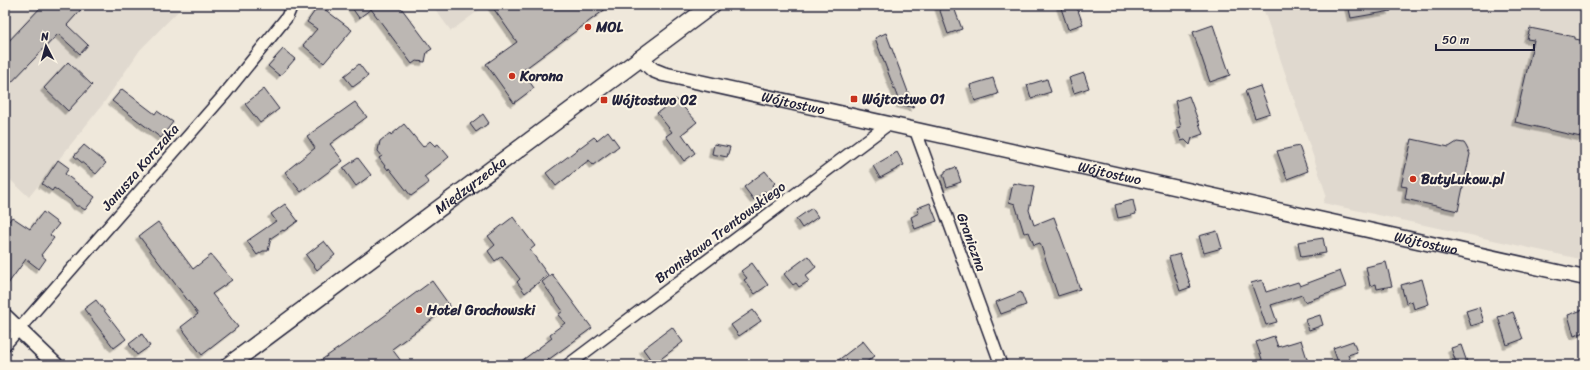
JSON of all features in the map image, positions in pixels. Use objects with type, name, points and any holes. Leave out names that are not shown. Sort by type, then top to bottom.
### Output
[{"type":"main road","name":"Międzyrzecka","points":[[229,365],[712,5]]},
{"type":"street","name":"Janusza Korczaka","points":[[5,345],[224,95],[287,18],[292,5]]},
{"type":"street","name":"Wójtostwo","points":[[640,58],[653,70],[663,74],[1585,278]]},
{"type":"street","name":"Bronisława Trentowskiego","points":[[568,365],[890,124]]},
{"type":"street","name":"Graniczna","points":[[915,129],[1001,365]]},
{"type":"street","points":[[5,316],[56,365]]},
{"type":"shaded area","points":[[5,5],[184,5],[140,50],[103,104],[29,197],[5,175]]},
{"type":"shaded area","points":[[432,5],[486,5],[451,31]]},
{"type":"shaded area","points":[[1262,5],[1585,5],[1585,260],[1323,203],[1326,194]]},
{"type":"building","points":[[43,5],[85,5],[67,25],[88,45],[80,54],[58,34],[5,89],[5,45]]},
{"type":"building","points":[[319,5],[352,30],[324,63],[303,45],[317,29],[307,22]]},
{"type":"building","points":[[350,5],[399,5],[432,49],[427,52],[425,62],[416,61],[412,64],[371,9],[359,18]]},
{"type":"building","points":[[491,5],[611,5],[522,71],[534,88],[514,103],[486,64],[517,42]]},
{"type":"building","points":[[938,5],[953,5],[962,29],[948,34]]},
{"type":"building","points":[[1060,5],[1076,5],[1083,24],[1068,29]]},
{"type":"building","points":[[1348,5],[1390,5],[1391,11],[1351,18]]},
{"type":"building","points":[[1213,25],[1230,75],[1210,82],[1193,32]]},
{"type":"building","points":[[1530,28],[1575,37],[1575,39],[1585,41],[1585,138],[1515,122],[1534,40],[1527,39]]},
{"type":"building","points":[[886,33],[914,108],[900,104],[875,38]]},
{"type":"building","points":[[283,49],[295,59],[280,76],[268,66]]},
{"type":"building","points":[[68,62],[92,85],[68,111],[44,88]]},
{"type":"building","points":[[359,64],[368,76],[353,87],[344,76]]},
{"type":"building","points":[[1084,73],[1089,88],[1074,93],[1069,78]]},
{"type":"building","points":[[993,78],[998,94],[975,101],[970,85]]},
{"type":"building","points":[[1047,79],[1051,92],[1031,98],[1027,85]]},
{"type":"building","points":[[1260,86],[1270,113],[1255,118],[1245,91]]},
{"type":"building","points":[[122,89],[155,114],[157,111],[173,122],[161,138],[112,101]]},
{"type":"building","points":[[264,89],[279,109],[260,123],[245,104]]},
{"type":"building","points":[[1189,96],[1203,134],[1192,138],[1190,145],[1185,140],[1181,141],[1177,128],[1181,127],[1175,101]]},
{"type":"building","points":[[676,99],[697,122],[682,134],[695,153],[684,161],[666,136],[672,132],[657,113]]},
{"type":"building","points":[[355,102],[367,117],[330,144],[343,161],[301,192],[285,172],[315,148],[307,136]]},
{"type":"building","points":[[483,114],[489,123],[476,132],[470,124]]},
{"type":"building","points":[[404,124],[423,147],[430,141],[435,146],[438,144],[449,157],[424,177],[429,183],[411,196],[389,168],[388,170],[379,158],[382,156],[378,151],[380,141],[390,133],[391,135]]},
{"type":"building","points":[[608,131],[619,146],[593,165],[589,160],[556,186],[546,173],[594,137],[597,140]]},
{"type":"building","points":[[1412,139],[1449,147],[1457,142],[1464,143],[1466,146],[1470,154],[1458,211],[1405,199],[1407,187],[1401,186]]},
{"type":"building","points":[[714,144],[730,147],[727,157],[712,154]]},
{"type":"building","points":[[84,145],[106,163],[96,174],[74,156]]},
{"type":"building","points":[[1299,146],[1308,171],[1287,179],[1277,151]]},
{"type":"building","points":[[897,152],[904,165],[880,178],[873,166]]},
{"type":"building","points":[[358,158],[371,175],[356,186],[343,168]]},
{"type":"building","points":[[58,160],[69,168],[65,174],[95,197],[85,210],[79,206],[76,206],[72,201],[54,188],[52,191],[42,184]]},
{"type":"building","points":[[956,167],[961,182],[947,187],[943,174],[945,174],[945,171]]},
{"type":"building","points":[[765,171],[775,183],[773,185],[775,188],[767,194],[765,191],[754,200],[744,187]]},
{"type":"building","points":[[1013,183],[1034,187],[1029,210],[1034,225],[1054,217],[1080,289],[1058,296],[1040,243],[1034,245],[1029,232],[1024,233],[1015,204],[1009,202]]},
{"type":"building","points":[[1133,200],[1136,214],[1118,218],[1115,205]]},
{"type":"building","points":[[930,203],[937,221],[915,229],[911,217],[919,213],[917,208]]},
{"type":"building","points":[[285,204],[298,221],[271,238],[268,251],[263,251],[257,255],[247,241],[276,221],[271,214]]},
{"type":"building","points":[[812,208],[818,217],[802,228],[796,219]]},
{"type":"building","points":[[43,212],[59,224],[50,235],[54,238],[41,255],[46,259],[39,269],[26,259],[5,288],[5,226],[12,217],[30,229]]},
{"type":"building","points":[[513,217],[535,246],[530,250],[548,275],[525,293],[517,282],[520,279],[502,256],[495,261],[488,251],[495,245],[488,236]]},
{"type":"building","points":[[158,222],[193,269],[211,255],[232,280],[212,294],[238,327],[202,355],[181,327],[198,314],[139,236]]},
{"type":"building","points":[[1217,231],[1222,248],[1204,253],[1199,236]]},
{"type":"building","points":[[1323,238],[1326,253],[1301,257],[1298,242]]},
{"type":"building","points":[[324,241],[335,255],[317,270],[306,255]]},
{"type":"building","points":[[1180,254],[1191,287],[1180,291],[1169,257]]},
{"type":"building","points":[[808,256],[816,267],[805,276],[809,281],[799,287],[796,283],[793,285],[784,274]]},
{"type":"building","points":[[1386,262],[1392,286],[1377,289],[1376,284],[1370,286],[1366,267]]},
{"type":"building","points":[[752,263],[768,285],[755,294],[744,280],[747,278],[741,271]]},
{"type":"building","points":[[1340,271],[1346,287],[1305,302],[1302,295],[1271,305],[1277,322],[1266,325],[1251,283],[1262,280],[1266,292],[1298,282],[1300,286]]},
{"type":"building","points":[[552,274],[592,328],[541,365],[516,365],[552,338],[550,334],[565,323],[558,315],[563,311],[542,282]]},
{"type":"building","points":[[1422,279],[1429,304],[1414,309],[1412,301],[1406,303],[1401,285]]},
{"type":"building","points":[[432,281],[450,306],[392,349],[404,365],[314,365],[372,325]]},
{"type":"building","points":[[1021,292],[1026,305],[1001,314],[996,302]]},
{"type":"building","points":[[96,300],[126,339],[114,348],[84,309]]},
{"type":"building","points":[[1479,307],[1484,322],[1471,326],[1466,311]]},
{"type":"building","points":[[1585,309],[1585,332],[1574,336],[1568,315]]},
{"type":"building","points":[[753,310],[761,321],[739,336],[731,325]]},
{"type":"building","points":[[1513,312],[1523,339],[1507,345],[1498,317]]},
{"type":"building","points":[[1320,315],[1323,325],[1309,330],[1305,320]]},
{"type":"building","points":[[672,327],[683,342],[654,364],[643,349]]},
{"type":"building","points":[[142,334],[150,346],[137,355],[129,344]]},
{"type":"building","points":[[1274,336],[1278,347],[1301,340],[1309,365],[1264,365],[1256,342]]},
{"type":"building","points":[[863,341],[875,356],[862,365],[832,365]]},
{"type":"building","points":[[1353,341],[1357,352],[1348,355],[1352,365],[1339,365],[1333,348]]},
{"type":"building","points":[[1461,345],[1468,365],[1457,365],[1451,348]]},
{"type":"place","name":"MOL","points":[[588,27]]},
{"type":"place","name":"Korona","points":[[512,76]]},
{"type":"place","name":"Wójtostwo 01","points":[[854,99]]},
{"type":"place","name":"Wójtostwo 02","points":[[604,100]]},
{"type":"place","name":"ButyLukow.pl","points":[[1413,179]]},
{"type":"place","name":"Hotel Grochowski","points":[[419,310]]}]
